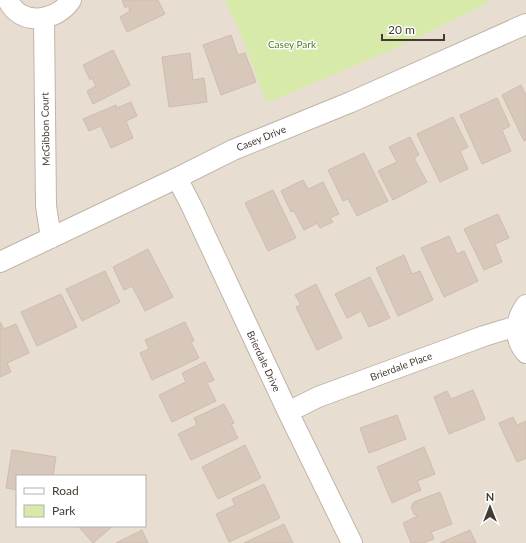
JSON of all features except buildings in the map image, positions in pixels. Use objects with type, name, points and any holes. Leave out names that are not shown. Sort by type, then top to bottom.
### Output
[{"type":"street","points":[[8,0],[10,5],[20,13],[31,18],[44,19],[56,15],[66,7],[70,0]]},
{"type":"street","name":"McGibbon Court","points":[[44,19],[46,206],[51,238]]},
{"type":"street","name":"Casey Drive","points":[[0,262],[233,150],[351,102],[526,24]]},
{"type":"street","name":"Brierdale Drive","points":[[177,178],[352,543]]},
{"type":"street","points":[[526,305],[520,314],[517,326],[518,338],[526,353]]},
{"type":"street","name":"Brierdale Place","points":[[288,412],[318,397],[484,336],[517,326]]},
{"type":"shaded area","points":[[0,0],[526,0],[526,543],[0,543]]},
{"type":"green space","name":"Casey Park","points":[[225,0],[486,0],[488,3],[396,48],[267,103],[240,32]]}]
